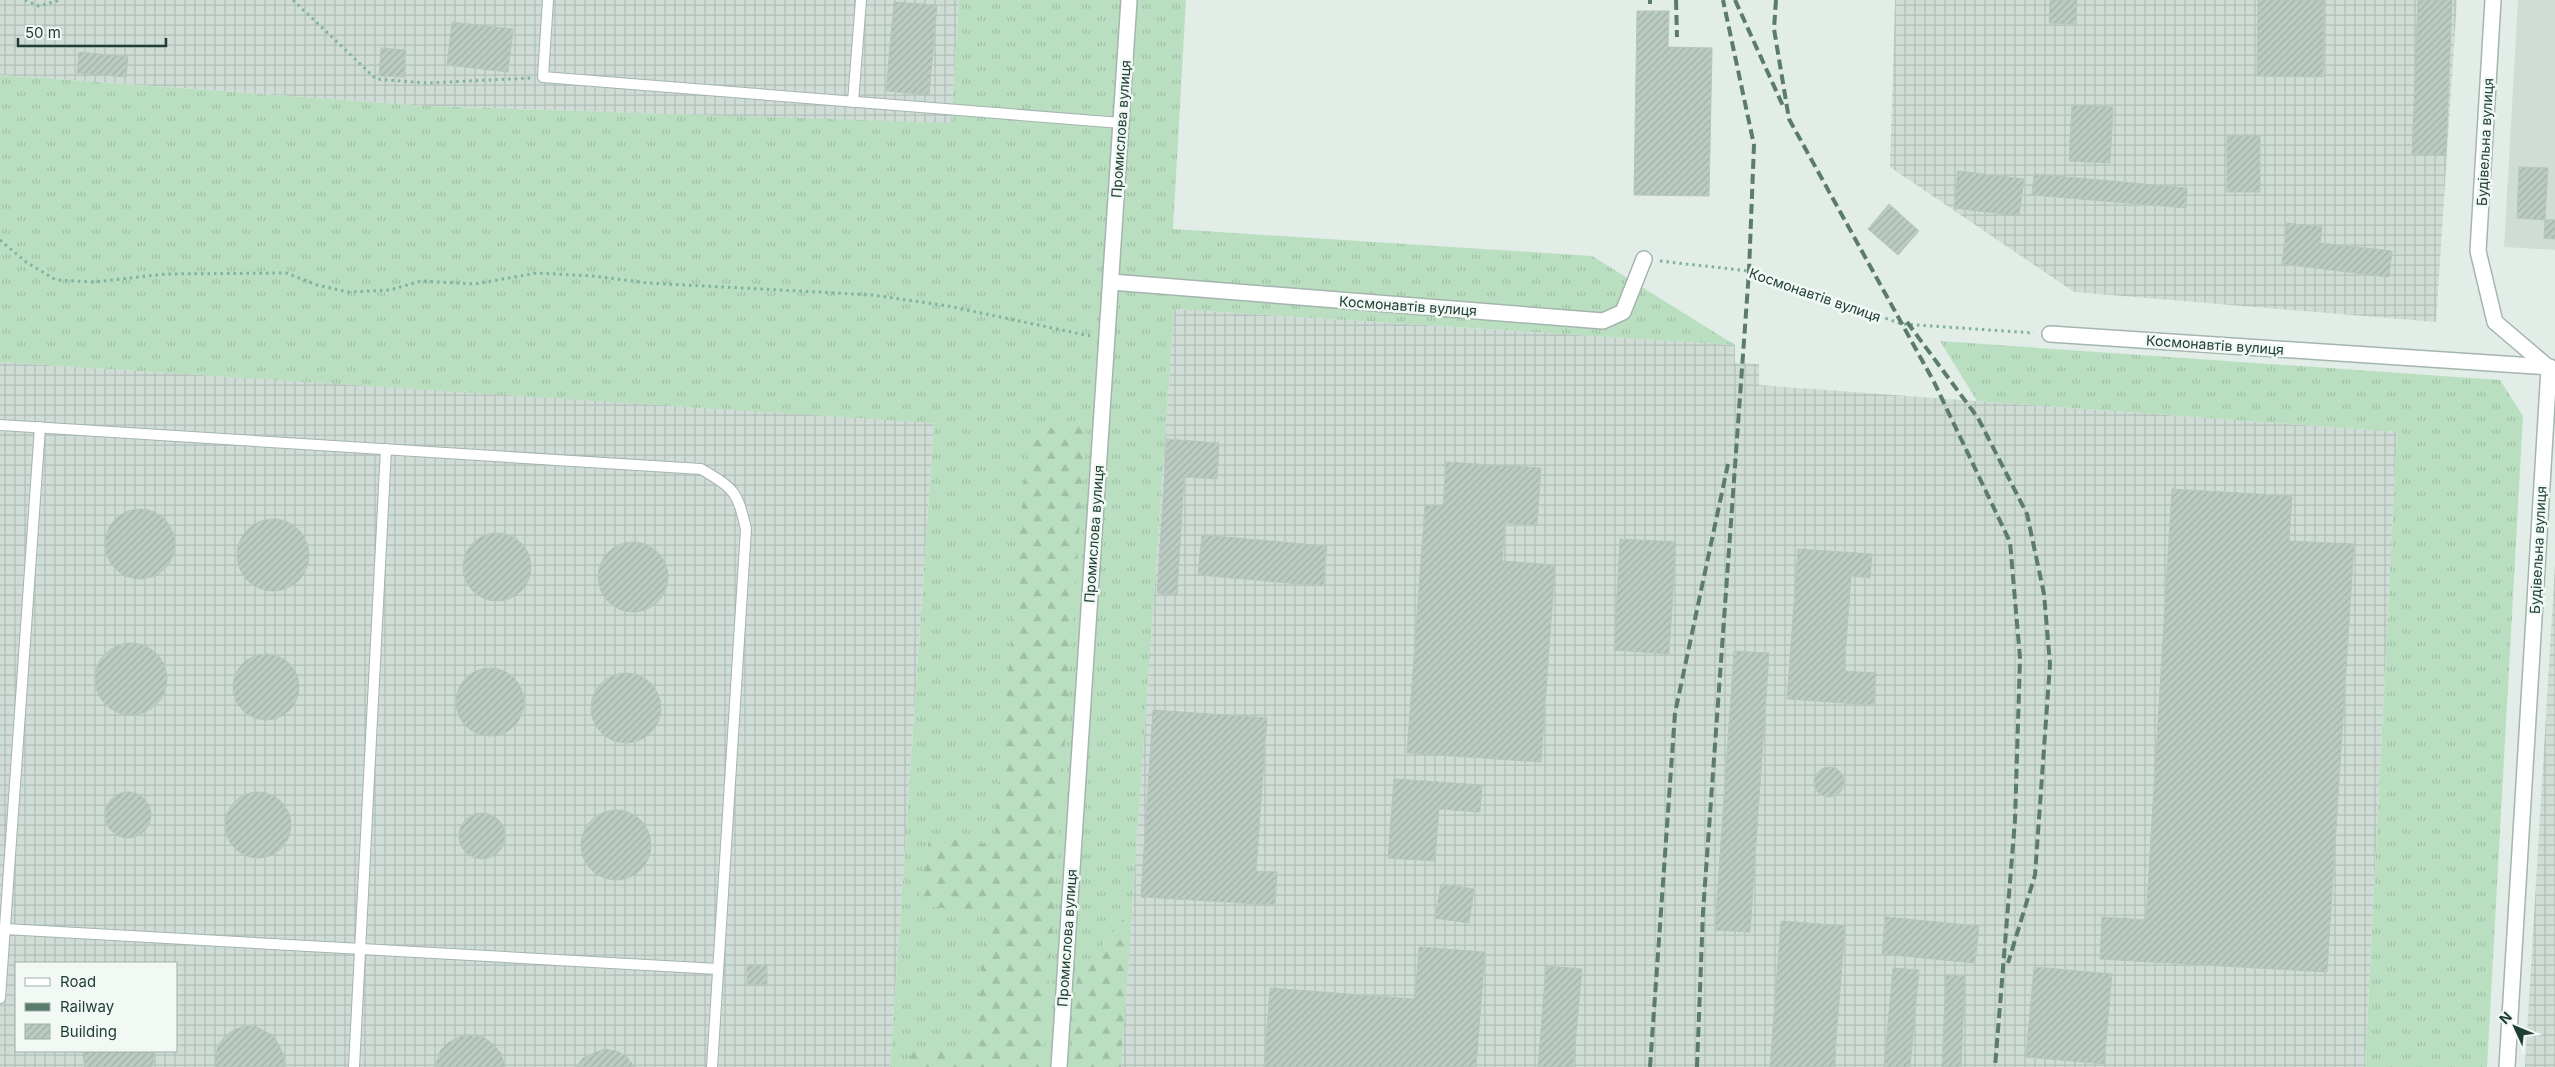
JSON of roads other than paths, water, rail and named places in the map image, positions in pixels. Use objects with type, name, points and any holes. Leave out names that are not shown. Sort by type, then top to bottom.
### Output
[{"type":"street","name":"Промислова вулиця","points":[[1059,1067],[1129,0]]},
{"type":"street","name":"Будівельна вулиця","points":[[2493,0],[2478,251],[2495,322],[2552,365],[2507,1067]]},
{"type":"street","name":"Космонавтів вулиця","points":[[1111,282],[1603,321],[1623,312],[1644,259]]},
{"type":"street","name":"Космонавтів вулиця","points":[[2050,334],[2552,365]]},
{"type":"lane","points":[[548,0],[543,78],[1122,122]]},
{"type":"lane","points":[[853,102],[861,0]]},
{"type":"lane","points":[[0,425],[701,469],[724,482],[739,498],[746,529],[712,1067]]},
{"type":"lane","points":[[0,998],[40,427]]},
{"type":"lane","points":[[354,1067],[386,449]]},
{"type":"lane","points":[[5,930],[718,969]]},
{"type":"railway","points":[[1676,0],[1677,37]]},
{"type":"railway","points":[[1697,1067],[1703,912],[1749,271],[1754,145],[1723,0]]},
{"type":"railway","points":[[1735,0],[1783,106]]},
{"type":"railway","points":[[1776,0],[1774,29],[1789,119],[1934,382],[2010,542],[2020,658],[2015,820],[1995,1067]]},
{"type":"railway","points":[[1907,322],[1978,418],[2027,514],[2044,594],[2050,664],[2035,875],[2008,963]]},
{"type":"railway","points":[[1650,1067],[1675,713],[1728,464]]}]
